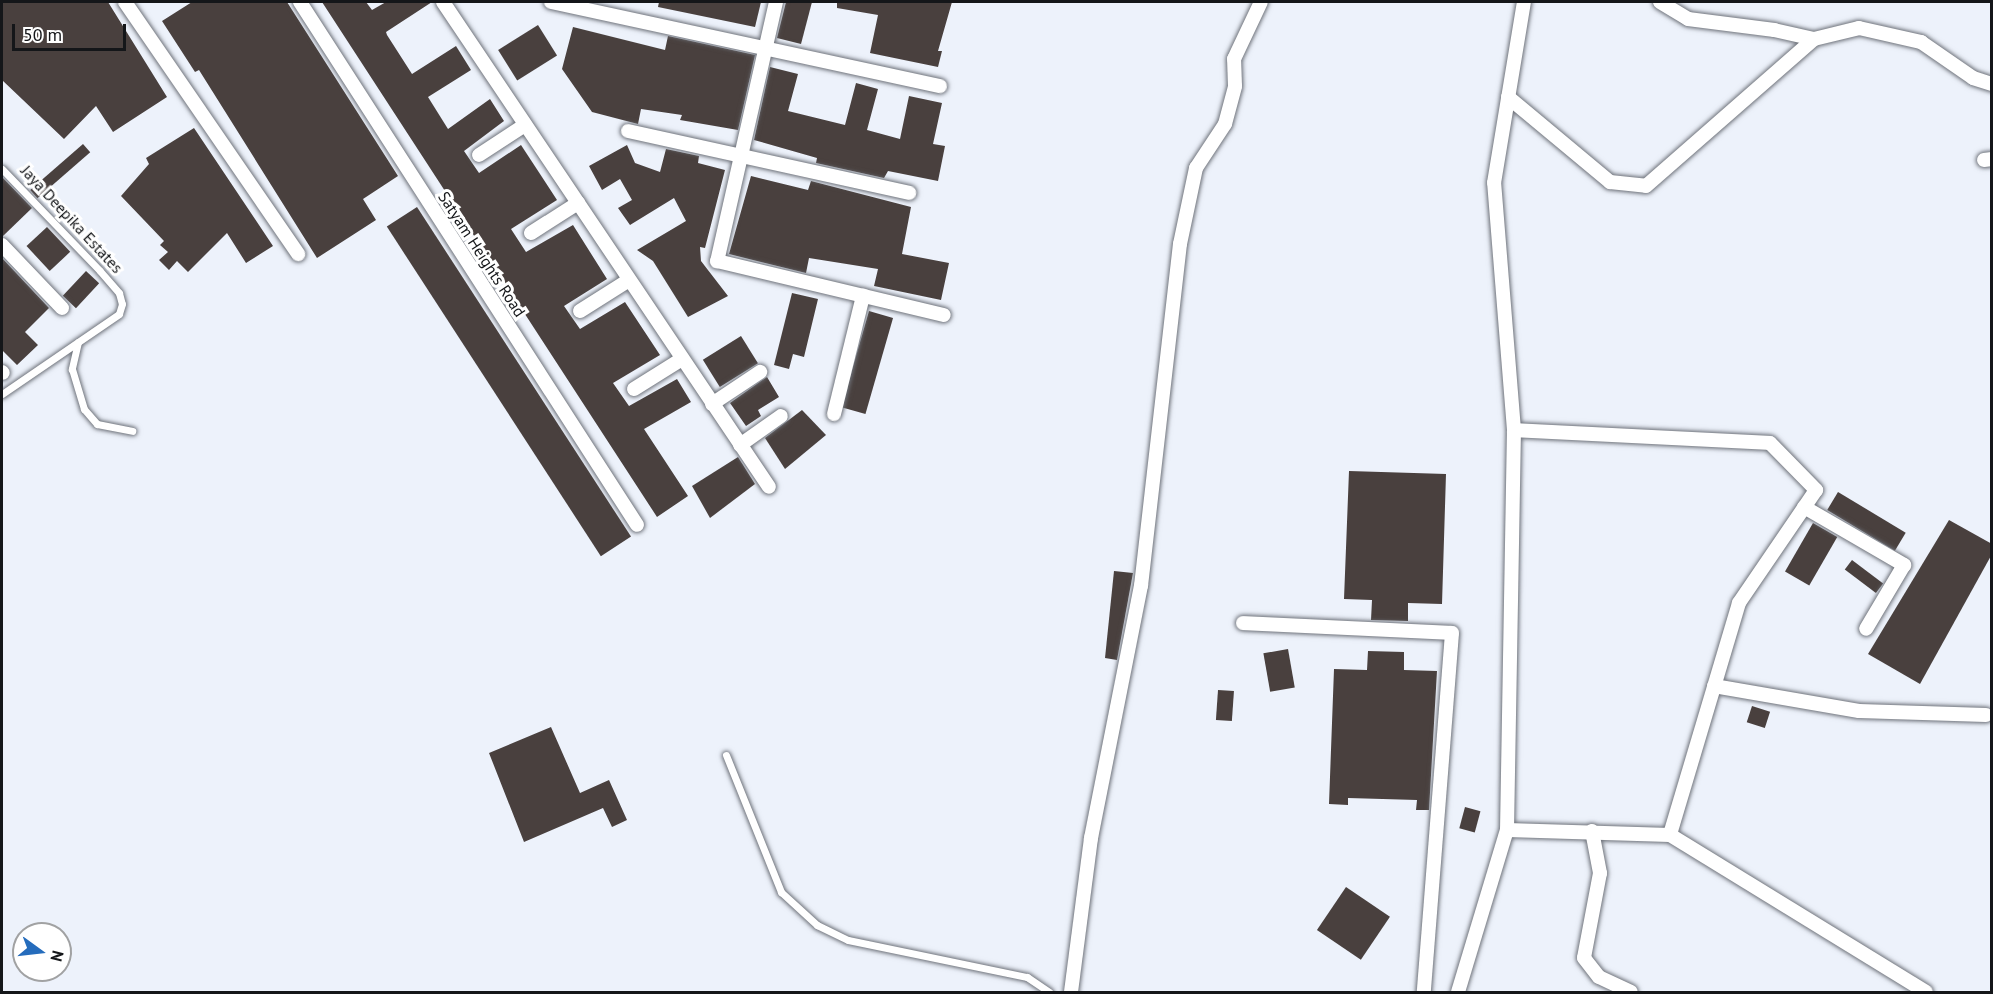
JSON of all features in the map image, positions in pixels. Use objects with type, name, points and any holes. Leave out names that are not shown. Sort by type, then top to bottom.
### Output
[{"type":"street","points":[[125,2],[298,254]]},
{"type":"street","name":"Satyam Heights Road","points":[[300,2],[637,525]]},
{"type":"street","points":[[443,2],[769,486]]},
{"type":"street","points":[[551,2],[940,86]]},
{"type":"street","points":[[776,2],[717,261],[944,315]]},
{"type":"street","points":[[1071,993],[1092,838],[1141,586],[1180,244],[1196,168],[1225,124],[1235,86],[1234,59],[1261,2]]},
{"type":"street","points":[[1458,993],[1507,830],[1514,430],[1494,183],[1524,2]]},
{"type":"street","points":[[1660,2],[1688,19],[1774,30],[1814,39],[1859,28],[1921,42],[1973,78],[1992,84]]},
{"type":"street","points":[[1508,98],[1610,182],[1646,186],[1814,39]]},
{"type":"street","points":[[478,155],[525,125]]},
{"type":"street","points":[[628,131],[909,193]]},
{"type":"street","points":[[531,233],[578,203]]},
{"type":"street","points":[[2,245],[62,308]]},
{"type":"street","points":[[580,311],[629,280]]},
{"type":"street","points":[[834,414],[863,296]]},
{"type":"street","points":[[634,389],[682,359]]},
{"type":"street","points":[[712,404],[760,372]]},
{"type":"street","points":[[741,445],[781,416]]},
{"type":"street","points":[[1514,430],[1770,443],[1816,490],[1739,603],[1670,835]]},
{"type":"street","points":[[1804,507],[1904,565],[1866,629]]},
{"type":"street","points":[[1244,623],[1452,633],[1424,993]]},
{"type":"street","points":[[1714,686],[1859,711],[1986,715]]},
{"type":"street","points":[[1507,830],[1670,835],[1926,993]]},
{"type":"street","points":[[1592,831],[1600,873],[1584,958],[1599,977],[1630,993]]},
{"type":"lane","name":"Jaya Deepika Estates","points":[[2,169],[119,293],[122,304],[119,314],[78,342]]},
{"type":"lane","points":[[2,394],[78,342]]},
{"type":"lane","points":[[78,342],[72,369],[84,409],[97,424],[132,431]]},
{"type":"lane","points":[[726,755],[781,892],[818,926],[848,940],[1027,977],[1049,993]]},
{"type":"building","points":[[2,2],[108,2],[167,97],[113,132],[96,106],[64,139],[2,80]]},
{"type":"building","points":[[192,2],[287,2],[398,176],[363,199],[376,220],[317,258],[199,70],[195,72],[162,21]]},
{"type":"building","points":[[322,2],[366,2],[372,10],[386,2],[432,2],[386,32],[387,35],[412,74],[456,46],[471,70],[428,97],[448,129],[490,99],[504,121],[464,151],[479,173],[521,145],[557,200],[511,229],[526,252],[573,225],[607,279],[564,306],[580,329],[625,302],[660,355],[613,383],[629,406],[677,379],[691,402],[644,429],[688,496],[657,517]]},
{"type":"building","points":[[659,2],[761,2],[755,27],[658,7]]},
{"type":"building","points":[[786,2],[812,2],[801,44],[777,38]]},
{"type":"building","points":[[837,2],[952,2],[938,51],[942,51],[938,67],[870,53],[878,15],[837,8]]},
{"type":"building","points":[[538,25],[557,56],[517,80],[498,50]]},
{"type":"building","points":[[573,27],[665,50],[668,36],[755,55],[738,130],[680,120],[682,115],[641,109],[638,124],[592,112],[562,69]]},
{"type":"building","points":[[770,67],[798,74],[788,111],[845,125],[856,83],[878,89],[867,130],[900,139],[909,96],[942,103],[933,144],[945,146],[938,181],[888,171],[884,178],[816,163],[817,158],[754,140]]},
{"type":"building","points":[[194,128],[273,246],[246,263],[227,233],[188,272],[177,261],[169,270],[159,260],[168,252],[160,245],[164,241],[121,196],[149,164],[146,158]]},
{"type":"building","points":[[83,144],[90,152],[37,198],[30,190]]},
{"type":"building","points":[[627,145],[635,163],[660,172],[666,149],[699,156],[698,163],[725,170],[705,248],[700,247],[701,261],[728,296],[688,317],[653,261],[637,250],[686,221],[674,198],[630,225],[618,208],[632,200],[620,179],[602,190],[589,166]]},
{"type":"building","points":[[751,176],[808,190],[811,181],[911,207],[902,254],[949,263],[941,300],[874,286],[878,269],[809,258],[806,273],[729,254]]},
{"type":"building","points":[[2,177],[32,208],[3,236],[2,236]]},
{"type":"building","points":[[417,207],[631,537],[601,556],[387,227]]},
{"type":"building","points":[[47,227],[70,252],[50,271],[27,246]]},
{"type":"building","points":[[2,258],[49,308],[25,332],[38,345],[17,365],[2,350]]},
{"type":"building","points":[[86,271],[99,283],[76,308],[63,296]]},
{"type":"building","points":[[792,293],[818,299],[804,357],[793,354],[789,369],[774,365]]},
{"type":"building","points":[[869,311],[893,318],[865,414],[841,407]]},
{"type":"building","points":[[741,336],[758,363],[720,387],[703,360]]},
{"type":"building","points":[[767,377],[779,397],[758,410],[761,416],[746,426],[730,403]]},
{"type":"building","points":[[802,410],[826,435],[785,469],[765,438]]},
{"type":"building","points":[[738,457],[755,484],[710,518],[692,486]]},
{"type":"building","points":[[1349,471],[1446,474],[1442,604],[1408,603],[1408,621],[1371,620],[1372,600],[1344,599]]},
{"type":"building","points":[[1838,492],[1906,533],[1895,551],[1827,510]]},
{"type":"building","points":[[1949,520],[1992,544],[1992,554],[1920,684],[1868,654]]},
{"type":"building","points":[[1813,523],[1837,537],[1809,585],[1785,571]]},
{"type":"building","points":[[1852,560],[1883,583],[1876,593],[1845,570]]},
{"type":"building","points":[[1114,571],[1133,573],[1117,660],[1105,658]]},
{"type":"building","points":[[1288,649],[1295,687],[1270,692],[1263,653]]},
{"type":"building","points":[[1368,651],[1404,652],[1404,670],[1437,671],[1429,810],[1416,810],[1417,800],[1348,798],[1348,805],[1329,804],[1334,669],[1367,670]]},
{"type":"building","points":[[1218,690],[1234,691],[1232,721],[1216,720]]},
{"type":"building","points":[[1752,706],[1770,712],[1765,728],[1747,722]]},
{"type":"building","points":[[551,727],[580,793],[609,780],[627,820],[612,827],[603,808],[524,842],[489,753]]},
{"type":"building","points":[[1465,807],[1480,811],[1475,832],[1459,828]]},
{"type":"building","points":[[1346,887],[1390,917],[1361,960],[1317,930]]}]
